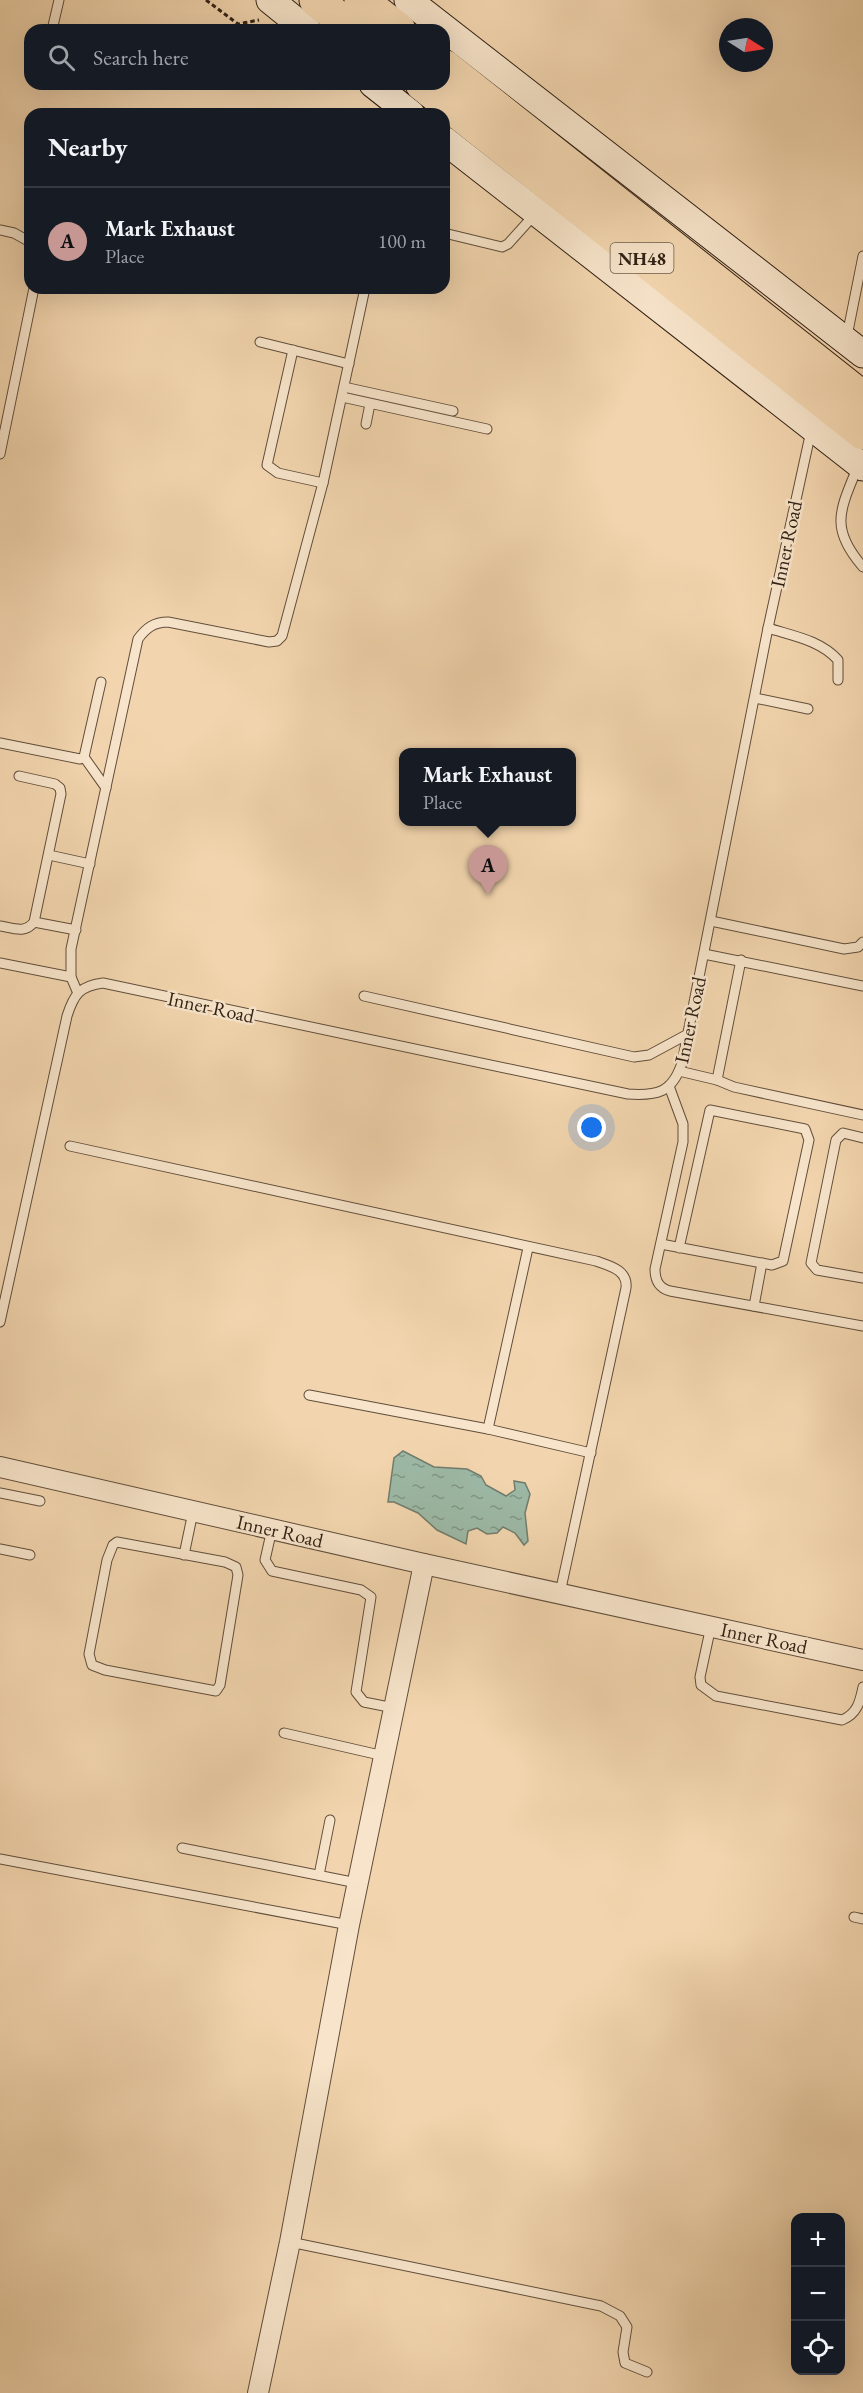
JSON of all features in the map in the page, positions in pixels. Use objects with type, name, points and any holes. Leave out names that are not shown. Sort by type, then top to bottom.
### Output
[{"type":"highway","points":[[361,0],[410,9]]},
{"type":"highway","points":[[295,11],[335,24]]},
{"type":"highway","name":"NH48","points":[[450,71],[863,398]]},
{"type":"highway","name":"NH48","points":[[450,137],[862,455]]},
{"type":"main road","points":[[410,9],[430,24]]},
{"type":"main road","points":[[450,39],[855,348]]},
{"type":"main road","points":[[383,90],[409,105]]},
{"type":"main road","points":[[450,145],[812,426],[862,455]]},
{"type":"street","name":"Inner Road","points":[[0,1467],[424,1564],[863,1660]]},
{"type":"street","points":[[258,2393],[290,2242],[357,1883],[424,1564]]},
{"type":"lane","points":[[53,24],[59,0]]},
{"type":"lane","points":[[450,234],[502,247],[508,244],[537,212]]},
{"type":"lane","points":[[0,230],[15,233],[24,238]]},
{"type":"lane","points":[[855,348],[863,256]]},
{"type":"lane","points":[[0,454],[33,294]]},
{"type":"lane","points":[[0,1322],[67,1016],[77,991],[71,976],[71,949],[138,639],[143,631],[157,622],[168,622],[268,642],[277,641],[282,636],[323,483],[364,294]]},
{"type":"lane","points":[[260,342],[349,364]]},
{"type":"lane","points":[[293,350],[267,465],[278,473],[323,483]]},
{"type":"lane","points":[[344,387],[453,411]]},
{"type":"lane","points":[[342,397],[488,429]]},
{"type":"lane","points":[[366,424],[370,404]]},
{"type":"lane","name":"Inner Road","points":[[77,991],[86,986],[103,983],[628,1094],[653,1095],[669,1086],[680,1071],[768,628],[812,426]]},
{"type":"lane","points":[[862,455],[844,500],[839,526],[850,552],[863,567]]},
{"type":"lane","points":[[768,628],[816,643],[828,650],[838,660],[838,680]]},
{"type":"lane","points":[[101,682],[84,757],[106,788]]},
{"type":"lane","points":[[755,698],[808,709]]},
{"type":"lane","points":[[0,743],[80,759],[84,757]]},
{"type":"lane","points":[[0,926],[21,930],[28,928],[34,922],[60,788],[55,784],[19,777]]},
{"type":"lane","points":[[48,855],[90,864]]},
{"type":"lane","points":[[711,921],[844,949],[858,947],[863,942]]},
{"type":"lane","points":[[34,922],[76,930]]},
{"type":"lane","points":[[704,954],[863,986]]},
{"type":"lane","points":[[717,1080],[741,960]]},
{"type":"lane","points":[[0,963],[71,976]]},
{"type":"lane","points":[[364,996],[634,1057],[649,1055],[688,1034]]},
{"type":"lane","points":[[680,1071],[717,1080],[734,1087],[863,1115]]},
{"type":"lane","points":[[669,1086],[683,1124],[683,1144],[655,1276],[660,1287],[670,1291],[863,1326]]},
{"type":"lane","points":[[661,1244],[679,1248],[772,1265],[783,1261],[808,1132],[797,1126],[713,1110],[707,1115],[679,1248]]},
{"type":"lane","points":[[863,1138],[843,1133],[836,1140],[810,1263],[817,1270],[863,1278]]},
{"type":"lane","points":[[683,1144],[700,1148]]},
{"type":"lane","points":[[70,1146],[528,1248],[596,1261],[622,1273],[626,1280],[626,1288],[561,1593]]},
{"type":"lane","points":[[488,1429],[528,1248]]},
{"type":"lane","points":[[754,1306],[762,1263]]},
{"type":"lane","points":[[309,1395],[488,1429],[591,1453]]},
{"type":"lane","points":[[0,1493],[40,1501]]},
{"type":"lane","points":[[184,1555],[193,1512]]},
{"type":"lane","points":[[272,1529],[264,1560],[272,1571],[361,1590],[371,1597],[356,1692],[364,1702],[394,1708]]},
{"type":"lane","points":[[122,1543],[184,1555],[225,1562],[237,1570],[219,1687],[212,1692],[105,1670],[92,1665],[89,1654],[107,1560],[113,1545],[122,1543]]},
{"type":"lane","points":[[0,1549],[30,1555]]},
{"type":"lane","points":[[711,1626],[699,1677],[701,1685],[716,1696],[842,1720],[850,1717],[856,1710],[863,1687]]},
{"type":"lane","points":[[284,1733],[384,1756]]},
{"type":"lane","points":[[319,1875],[330,1820]]},
{"type":"lane","points":[[182,1848],[357,1883]]},
{"type":"lane","points":[[0,1858],[349,1924]]},
{"type":"lane","points":[[290,2242],[601,2307],[620,2316],[627,2327],[623,2352],[625,2364],[647,2372]]},
{"type":"path","points":[[206,0],[238,24],[295,11]]},
{"type":"water","points":[[403,1451],[434,1467],[467,1469],[481,1476],[486,1485],[506,1496],[515,1490],[514,1481],[525,1483],[530,1494],[525,1513],[528,1541],[524,1545],[515,1533],[503,1527],[497,1533],[487,1534],[477,1528],[468,1531],[466,1544],[437,1530],[418,1513],[394,1502],[388,1502],[394,1458]]},
{"type":"place","name":"Mark Exhaust","points":[[488,895]]}]
